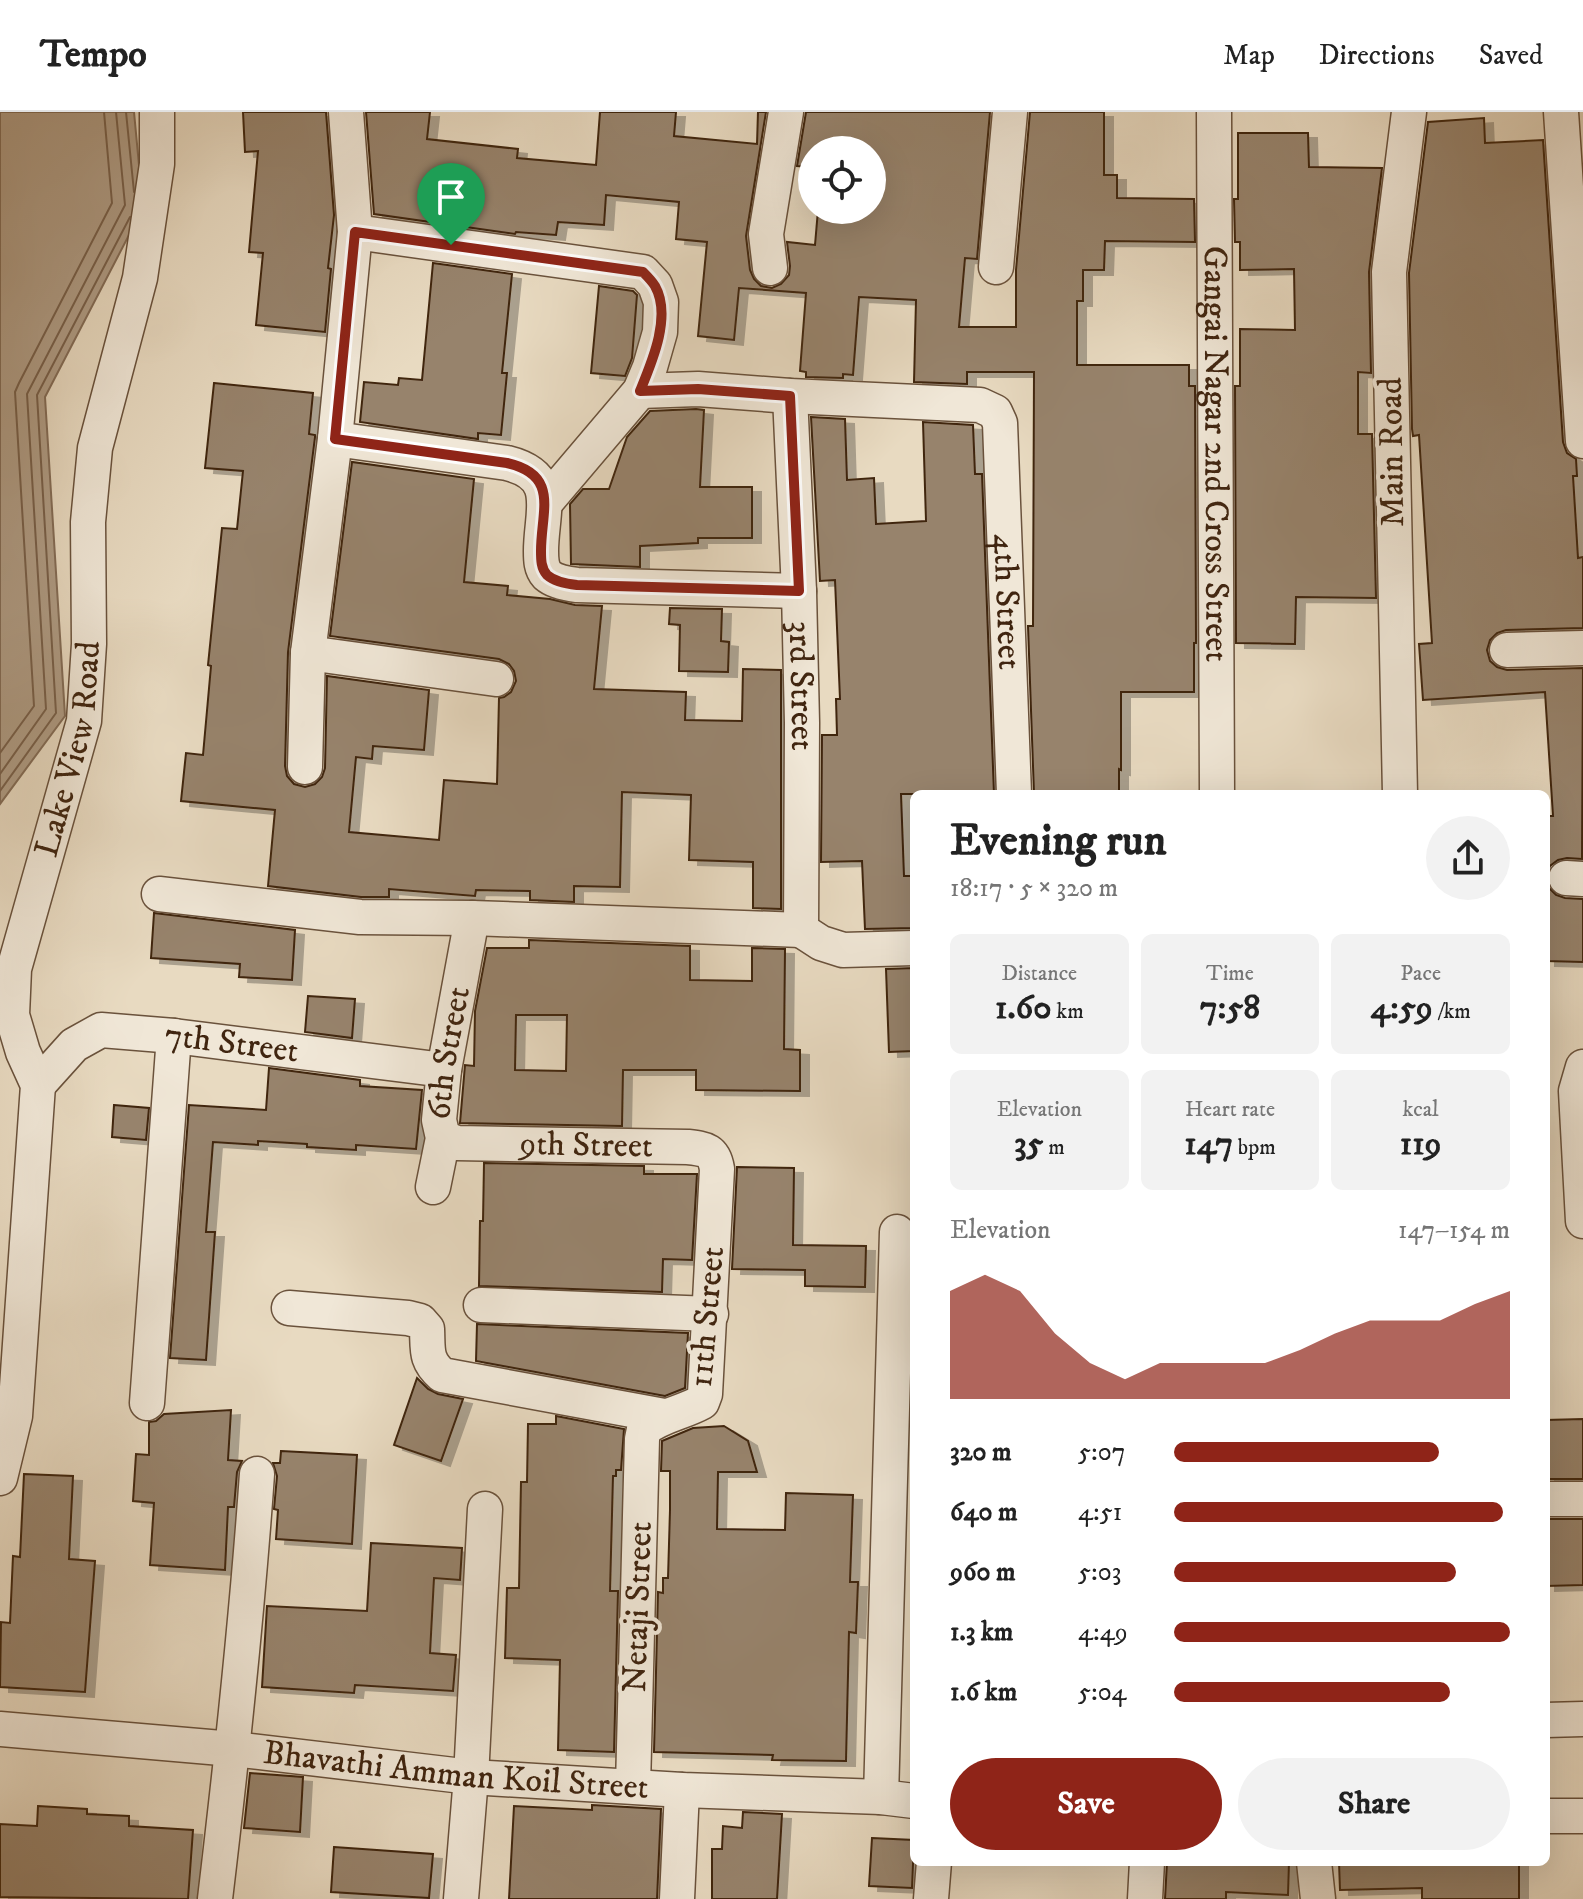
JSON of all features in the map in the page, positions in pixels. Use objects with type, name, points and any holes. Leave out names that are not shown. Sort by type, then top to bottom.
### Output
[{"type":"street","name":"Lake View Road","points":[[0,1478],[15,1416],[38,1085],[23,1052],[12,1015],[14,969],[84,721],[89,644],[88,522],[95,448],[140,278],[157,164],[157,112]]},
{"type":"street","points":[[305,767],[308,653],[335,439],[355,232],[346,112]]},
{"type":"street","points":[[770,268],[766,234],[786,112]]},
{"type":"street","points":[[996,267],[1010,112]]},
{"type":"street","name":"Gangai Nagar 2nd Cross Street","points":[[1214,112],[1217,790]]},
{"type":"street","name":"Main Road","points":[[1400,790],[1389,272],[1409,112]]},
{"type":"street","points":[[1561,112],[1583,441]]},
{"type":"street","points":[[355,232],[643,272],[655,285],[661,302],[660,332],[640,391],[545,503]]},
{"type":"street","points":[[640,391],[698,389],[790,396]]},
{"type":"street","name":"4th Street","points":[[790,396],[980,405],[995,412],[1000,423],[1014,790]]},
{"type":"street","name":"3rd Street","points":[[790,396],[802,723],[801,930]]},
{"type":"street","points":[[335,439],[507,463],[534,473],[545,503],[541,565],[548,576],[562,583],[799,591]]},
{"type":"street","points":[[1507,650],[1583,648]]},
{"type":"street","points":[[308,653],[496,679]]},
{"type":"street","points":[[159,894],[360,917],[801,930],[821,943],[843,950],[910,948]]},
{"type":"street","name":"6th Street","points":[[433,1187],[443,1138],[439,1120],[444,1070],[472,918]]},
{"type":"street","name":"7th Street","points":[[38,1085],[74,1045],[101,1030],[174,1036],[444,1070]]},
{"type":"street","points":[[147,1403],[174,1036]]},
{"type":"street","points":[[1583,1067],[1576,1091],[1583,1221]]},
{"type":"street","name":"9th Street","points":[[443,1138],[457,1143],[702,1148],[715,1159],[717,1169]]},
{"type":"street","name":"11th Street","points":[[654,1423],[702,1402],[705,1394],[717,1169]]},
{"type":"street","points":[[897,1232],[898,1799]]},
{"type":"street","points":[[481,1305],[711,1314]]},
{"type":"street","points":[[289,1308],[420,1321],[427,1329],[431,1366],[442,1375],[654,1423]]},
{"type":"street","name":"Netaji Street","points":[[633,1786],[642,1439],[654,1423]]},
{"type":"street","points":[[215,1899],[249,1594],[257,1474]]},
{"type":"street","points":[[1550,1499],[1583,1499]]},
{"type":"street","points":[[461,1899],[471,1777],[485,1509]]},
{"type":"street","points":[[1550,1720],[1583,1719]]},
{"type":"street","name":"Bhavathi Amman Koil Street","points":[[0,1729],[233,1749],[471,1777],[898,1799]]},
{"type":"street","points":[[677,1899],[682,1790]]},
{"type":"street","points":[[1550,1816],[1583,1816]]},
{"type":"street","points":[[931,1899],[934,1866]]},
{"type":"street","points":[[1145,1899],[1147,1866]]},
{"type":"street","points":[[1314,1866],[1318,1899]]},
{"type":"water","points":[[0,112],[134,112],[143,208],[45,397],[65,716],[0,804]]},
{"type":"building","points":[[243,112],[326,112],[334,215],[325,332],[256,325],[263,253],[249,252],[258,151],[245,152]]},
{"type":"building","points":[[366,112],[430,112],[427,139],[518,149],[517,158],[596,165],[600,112],[676,112],[674,136],[757,144],[758,112],[766,112],[746,236],[754,279],[761,286],[772,288],[789,275],[787,242],[815,245],[817,224],[886,224],[886,136],[802,136],[806,112],[990,112],[977,259],[965,258],[959,327],[1016,327],[1016,270],[1030,112],[1104,112],[1104,175],[1117,175],[1117,198],[1194,199],[1195,242],[1105,241],[1104,270],[1083,270],[1083,301],[1077,301],[1077,365],[1189,365],[1189,386],[1195,386],[1194,692],[1121,692],[1119,790],[1034,790],[1028,626],[1033,626],[1034,372],[967,372],[967,384],[914,382],[916,300],[859,297],[853,375],[843,374],[843,378],[806,377],[806,372],[800,371],[806,293],[739,288],[734,340],[698,336],[707,242],[676,239],[679,202],[606,195],[604,225],[558,222],[556,235],[515,234],[374,214]]},
{"type":"building","points":[[1484,118],[1485,143],[1543,140],[1563,442],[1567,453],[1576,459],[1577,476],[1573,476],[1578,558],[1583,557],[1583,628],[1506,630],[1490,640],[1487,650],[1490,661],[1507,670],[1583,668],[1582,859],[1567,858],[1550,866],[1550,816],[1553,816],[1545,692],[1423,700],[1419,644],[1432,643],[1419,435],[1413,436],[1412,429],[1409,273],[1428,122]]},
{"type":"building","points":[[1238,133],[1308,133],[1309,167],[1382,168],[1369,272],[1371,373],[1358,372],[1358,434],[1372,434],[1376,598],[1296,597],[1295,644],[1236,643],[1235,386],[1240,386],[1240,329],[1295,330],[1294,269],[1240,270],[1240,242],[1235,242],[1234,199],[1238,199]]},
{"type":"building","points":[[433,263],[512,274],[502,373],[507,373],[501,435],[478,433],[478,439],[360,422],[364,382],[398,385],[399,378],[422,380]]},
{"type":"building","points":[[599,286],[633,291],[637,295],[632,358],[625,376],[591,373]]},
{"type":"building","points":[[214,383],[313,393],[309,434],[315,437],[288,652],[285,766],[287,776],[294,784],[305,787],[315,784],[325,768],[327,676],[429,690],[424,750],[373,746],[372,759],[356,757],[349,832],[439,840],[444,780],[497,784],[499,698],[511,692],[516,681],[509,664],[499,659],[330,636],[352,462],[474,479],[464,582],[508,586],[507,595],[602,606],[594,689],[686,692],[685,720],[742,721],[743,669],[781,670],[781,909],[753,908],[753,862],[689,860],[691,795],[622,792],[620,887],[574,886],[574,902],[530,900],[530,891],[476,890],[475,896],[389,889],[389,897],[361,897],[268,886],[275,810],[181,801],[186,753],[203,755],[211,666],[208,665],[222,528],[237,529],[243,471],[205,468]]},
{"type":"building","points":[[704,410],[700,487],[752,487],[752,538],[698,538],[698,543],[640,546],[640,567],[571,564],[570,504],[583,489],[609,489],[627,437],[650,411]]},
{"type":"building","points":[[811,417],[845,419],[847,480],[874,478],[876,524],[926,521],[923,422],[973,425],[975,474],[982,474],[994,790],[910,790],[910,794],[901,794],[904,876],[910,876],[910,928],[865,929],[862,861],[821,862],[822,735],[837,735],[836,699],[840,699],[835,580],[820,581]]},
{"type":"building","points":[[670,608],[722,609],[721,641],[729,642],[728,672],[679,671],[680,625],[669,624]]},
{"type":"building","points":[[1550,889],[1565,898],[1583,899],[1583,962],[1550,961]]},
{"type":"building","points":[[154,913],[295,930],[292,980],[239,977],[240,964],[151,958]]},
{"type":"building","points":[[529,940],[690,946],[690,980],[752,981],[752,948],[785,949],[784,1049],[800,1050],[800,1091],[696,1090],[696,1070],[623,1070],[622,1126],[460,1123],[465,1065],[474,1066],[475,1011],[487,948],[529,948]],"holes":[[[516,1015],[567,1015],[566,1071],[515,1070]]]},
{"type":"building","points":[[910,968],[910,1051],[889,1052],[886,969]]},
{"type":"building","points":[[308,996],[355,999],[352,1038],[305,1032]]},
{"type":"building","points":[[269,1068],[360,1080],[360,1086],[422,1090],[416,1149],[356,1145],[356,1150],[258,1141],[258,1145],[213,1142],[206,1232],[215,1232],[206,1360],[170,1358],[189,1105],[266,1110]]},
{"type":"building","points":[[114,1105],[149,1108],[146,1140],[112,1137]]},
{"type":"building","points":[[484,1163],[644,1166],[644,1174],[697,1174],[692,1260],[663,1259],[662,1292],[479,1286]]},
{"type":"building","points":[[737,1167],[794,1168],[793,1245],[866,1246],[865,1287],[805,1286],[805,1270],[732,1269]]},
{"type":"building","points":[[477,1324],[688,1333],[685,1388],[665,1396],[476,1361]]},
{"type":"building","points":[[417,1378],[438,1394],[463,1399],[441,1461],[394,1445]]},
{"type":"building","points":[[231,1410],[228,1460],[242,1461],[237,1472],[234,1507],[228,1507],[225,1570],[150,1565],[154,1503],[133,1501],[136,1454],[149,1455],[149,1422],[156,1421],[164,1414]]},
{"type":"building","points":[[556,1416],[624,1429],[621,1470],[616,1470],[616,1476],[613,1476],[610,1591],[618,1591],[614,1752],[558,1750],[560,1660],[505,1658],[507,1588],[519,1588],[521,1482],[527,1482],[528,1424],[556,1424]]},
{"type":"building","points":[[1583,1419],[1583,1479],[1550,1479],[1550,1420]]},
{"type":"building","points":[[724,1426],[748,1441],[757,1472],[718,1472],[717,1529],[785,1530],[786,1493],[853,1495],[850,1582],[858,1582],[856,1633],[849,1632],[846,1761],[772,1760],[773,1755],[654,1752],[658,1592],[663,1593],[663,1578],[668,1578],[670,1510],[670,1471],[661,1471],[662,1441],[693,1428]]},
{"type":"building","points":[[281,1451],[357,1455],[352,1544],[276,1539],[278,1510],[274,1509],[277,1476],[273,1463],[280,1463]]},
{"type":"building","points":[[24,1474],[73,1476],[69,1559],[95,1561],[85,1692],[0,1687],[1,1622],[10,1623],[13,1556],[20,1557]]},
{"type":"building","points":[[1550,1519],[1583,1519],[1583,1585],[1550,1586]]},
{"type":"building","points":[[371,1543],[462,1548],[460,1580],[434,1578],[430,1653],[456,1655],[453,1691],[355,1685],[354,1693],[262,1687],[267,1606],[367,1611]]},
{"type":"building","points":[[250,1773],[303,1777],[300,1832],[244,1828]]},
{"type":"building","points":[[592,1805],[661,1809],[657,1899],[509,1899],[514,1806],[592,1810]]},
{"type":"building","points":[[38,1806],[87,1809],[87,1814],[129,1816],[129,1826],[193,1830],[188,1899],[0,1897],[0,1824],[37,1826]]},
{"type":"building","points":[[743,1812],[782,1814],[777,1899],[712,1899],[712,1849],[722,1849],[723,1826],[742,1828]]},
{"type":"building","points":[[872,1838],[910,1840],[912,1888],[869,1886]]},
{"type":"building","points":[[334,1847],[433,1854],[429,1898],[331,1892]]},
{"type":"building","points":[[1167,1866],[1289,1866],[1288,1895],[1226,1892],[1226,1899],[1165,1899]]},
{"type":"building","points":[[1339,1866],[1519,1866],[1519,1899],[1422,1899],[1422,1888],[1340,1890]]},
{"type":"route","points":[[355,232],[451,245],[643,272],[655,285],[661,302],[660,332],[640,391],[698,389],[790,396],[799,591],[562,583],[548,576],[541,565],[545,503],[534,473],[507,463],[335,439],[355,232]]}]
